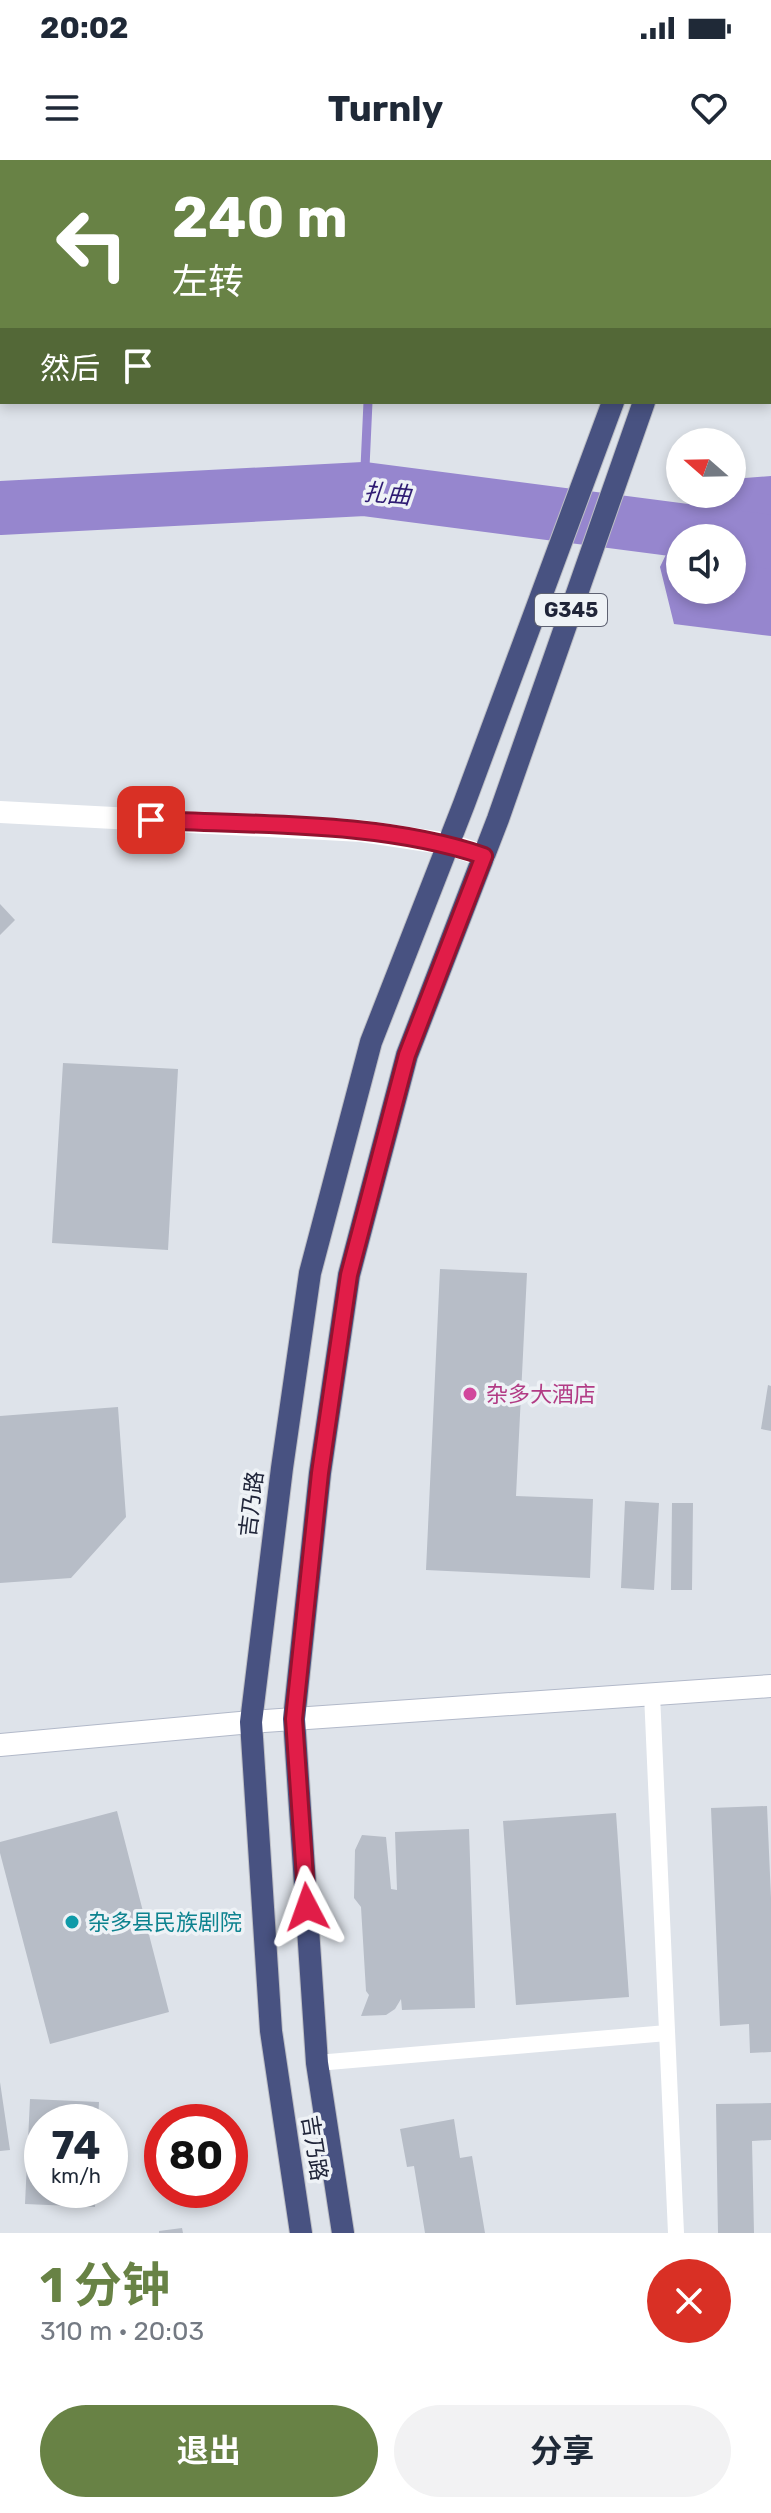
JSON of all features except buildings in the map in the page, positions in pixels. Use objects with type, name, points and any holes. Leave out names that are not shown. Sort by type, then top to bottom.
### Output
[{"type":"highway","name":"吉乃路","points":[[301,2233],[271,2031],[251,1722],[310,1273],[371,1042],[464,804],[612,404]]},
{"type":"highway","name":"吉乃路","points":[[343,2233],[317,2063],[294,1719],[320,1473],[349,1275],[407,1055],[498,819],[643,404]]},
{"type":"main road","points":[[0,812],[362,831],[448,844],[484,856]]},
{"type":"main road","points":[[0,1745],[251,1722],[771,1686]]},
{"type":"lane","points":[[652,1694],[676,2233]]},
{"type":"lane","points":[[317,2063],[667,2033]]},
{"type":"shaded area","points":[[771,476],[771,636],[674,624],[669,604],[746,604],[746,524],[681,524],[688,508],[746,508],[746,478]]},
{"type":"shaded area","points":[[666,554],[666,591],[660,567]]},
{"type":"waterway","points":[[364,489],[368,404]]},
{"type":"waterway","name":"扎曲","points":[[0,508],[364,489],[771,542]]},
{"type":"place","name":"杂多大酒店","points":[[470,1394]]},
{"type":"place","name":"杂多县民族剧院","points":[[72,1922]]},
{"type":"route","points":[[151,820],[362,831],[448,844],[484,856],[407,1055],[349,1275],[320,1473],[294,1719],[307,1907]]}]
